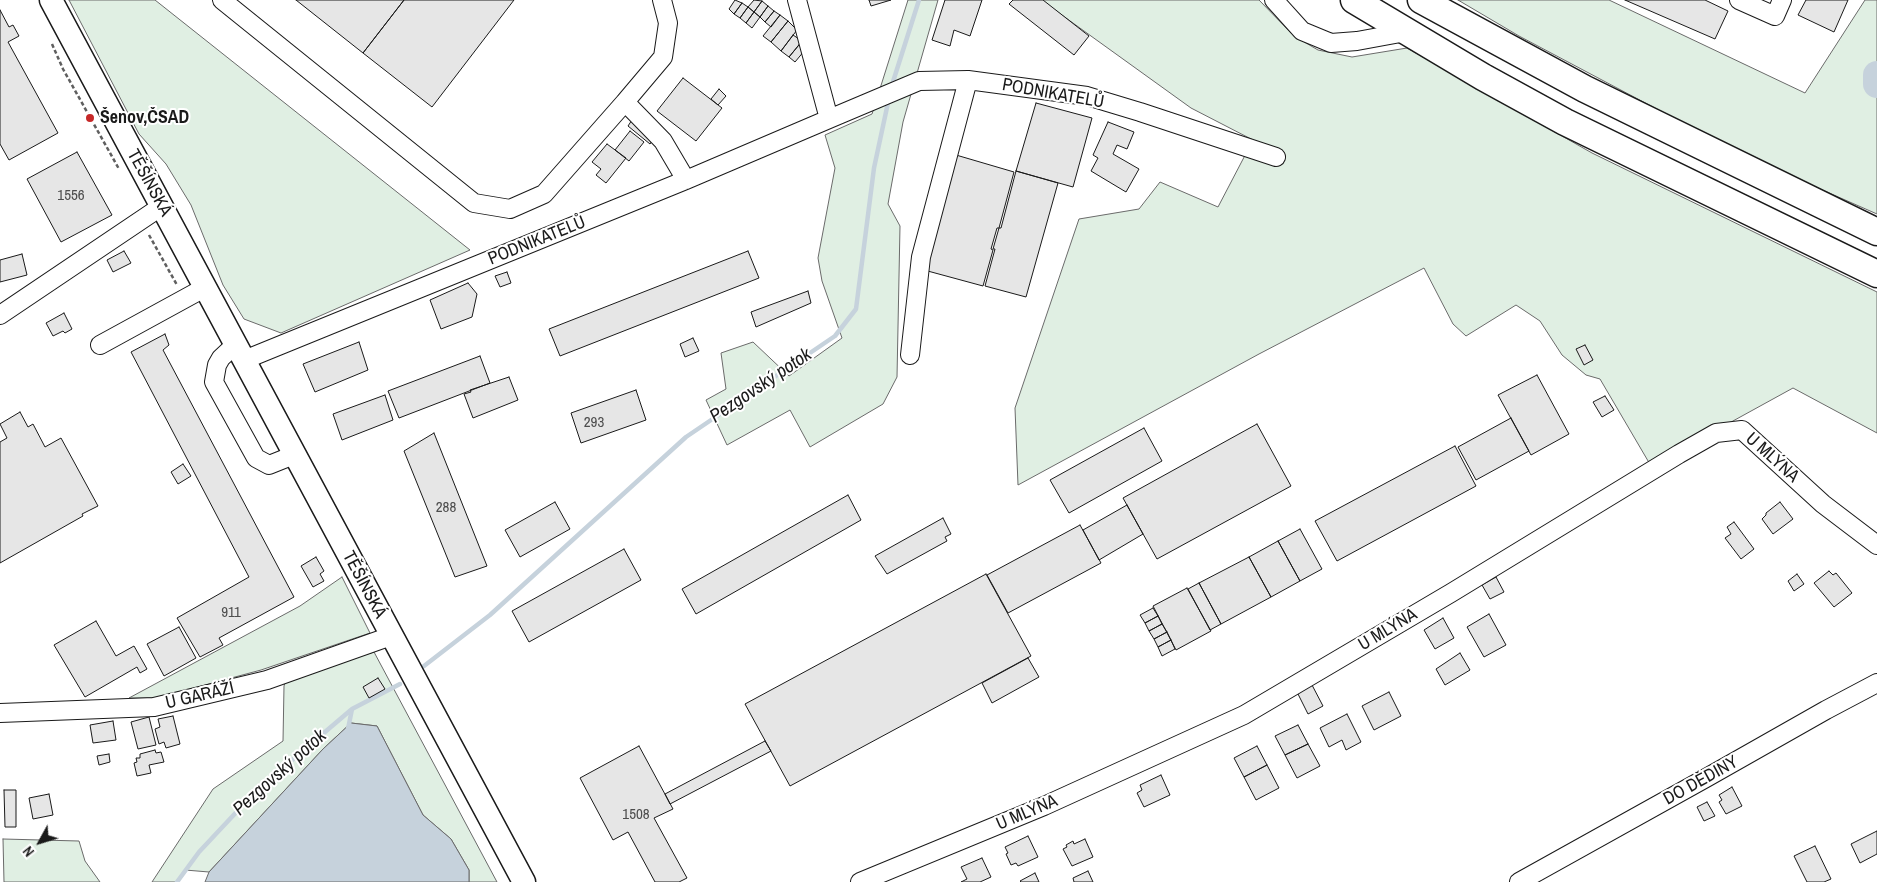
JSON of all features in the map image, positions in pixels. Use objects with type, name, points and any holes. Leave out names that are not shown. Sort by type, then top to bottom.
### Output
[{"type":"highway","points":[[1354,0],[1483,77],[1565,122],[1877,274]]},
{"type":"highway","points":[[1422,0],[1585,89],[1877,232]]},
{"type":"main road","name":"TĚŠÍNSKÁ","points":[[51,0],[524,882]]},
{"type":"street","points":[[222,0],[474,202],[510,209],[544,194],[663,57],[668,23],[662,0]]},
{"type":"street","points":[[797,0],[830,119]]},
{"type":"street","points":[[1274,0],[1302,30],[1331,43],[1357,41],[1406,32]]},
{"type":"street","points":[[1739,0],[1774,16],[1782,0]]},
{"type":"street","name":"PODNIKATELŮ","points":[[240,352],[686,180],[919,80],[968,80],[1087,96],[1276,157]]},
{"type":"street","points":[[910,355],[921,257],[968,80]]},
{"type":"street","points":[[625,102],[662,141],[686,180]]},
{"type":"street","points":[[0,315],[162,206]]},
{"type":"street","points":[[100,345],[206,287]]},
{"type":"street","points":[[240,352],[221,358],[217,365],[214,382],[256,458],[269,466],[294,455]]},
{"type":"street","name":"U MLÝNA","points":[[860,882],[1044,806],[1244,715],[1716,433],[1742,430],[1823,504],[1877,544]]},
{"type":"street","name":"U GARÁŽÍ","points":[[0,713],[154,707],[267,680],[391,636]]},
{"type":"street","name":"DO DĚDINY","points":[[1523,881],[1877,683]]},
{"type":"path","points":[[141,220],[185,299]]},
{"type":"green space","points":[[69,0],[155,0],[470,250],[281,333],[244,319],[223,285],[191,205],[166,164],[139,134]]},
{"type":"green space","points":[[908,0],[938,0],[903,122],[888,204],[900,226],[897,377],[883,404],[810,447],[790,410],[727,445],[706,400],[726,389],[721,353],[753,342],[789,376],[842,338],[822,281],[818,258],[835,168],[825,135],[872,114]]},
{"type":"green space","points":[[1041,0],[1259,0],[1294,36],[1318,50],[1352,57],[1407,48],[1592,153],[1877,292],[1877,433],[1793,388],[1651,466],[1600,379],[1586,375],[1562,355],[1540,321],[1516,305],[1466,336],[1453,324],[1424,268],[1259,354],[1018,485],[1015,408],[1079,219],[1139,209],[1160,182],[1218,207],[1253,140],[1191,108]]},
{"type":"green space","points":[[1458,0],[1609,0],[1805,93],[1865,0],[1877,0],[1877,214],[1811,185],[1683,123],[1519,36]]},
{"type":"green space","points":[[342,577],[370,633],[261,670],[157,698],[129,698],[300,606]]},
{"type":"green space","points":[[374,652],[497,882],[469,882],[469,870],[451,839],[423,815],[377,726],[351,723],[323,749],[209,872],[185,870],[177,882],[152,882],[213,789],[283,741],[284,686],[286,679]]},
{"type":"green space","points":[[3,839],[79,841],[85,861],[100,882],[4,882]]},
{"type":"shaded area","points":[[351,723],[377,726],[423,815],[451,839],[469,870],[469,882],[205,882],[209,872],[323,749]]},
{"type":"building","points":[[296,0],[404,0],[363,53]]},
{"type":"building","points":[[404,0],[514,0],[432,107],[363,53]]},
{"type":"building","points":[[735,0],[742,3],[734,14],[729,9]]},
{"type":"building","points":[[754,0],[762,1],[754,12],[748,7]]},
{"type":"building","points":[[869,0],[891,0],[871,6]]},
{"type":"building","points":[[945,0],[982,0],[970,36],[954,30],[950,46],[932,40]]},
{"type":"building","points":[[1013,0],[1043,0],[1089,36],[1074,55],[1009,4]]},
{"type":"building","points":[[1625,0],[1705,0],[1728,11],[1715,39]]},
{"type":"building","points":[[1806,0],[1848,0],[1834,32],[1798,15]]},
{"type":"building","points":[[762,1],[768,6],[760,17],[754,12]]},
{"type":"building","points":[[742,3],[748,7],[740,18],[734,14]]},
{"type":"building","points":[[768,6],[774,11],[765,22],[760,17]]},
{"type":"building","points":[[748,7],[754,12],[746,23],[740,18]]},
{"type":"building","points":[[0,10],[9,27],[13,25],[19,36],[8,42],[58,133],[9,160],[0,144]]},
{"type":"building","points":[[774,11],[780,15],[771,27],[765,22]]},
{"type":"building","points":[[754,12],[760,17],[752,28],[746,23]]},
{"type":"building","points":[[780,15],[788,21],[771,42],[763,36]]},
{"type":"building","points":[[788,21],[797,30],[781,51],[771,42]]},
{"type":"building","points":[[793,35],[802,41],[789,57],[781,51]]},
{"type":"building","points":[[799,45],[805,50],[795,62],[789,57]]},
{"type":"building","points":[[683,78],[722,108],[696,141],[657,111]]},
{"type":"building","points":[[719,89],[726,96],[718,105],[711,99]]},
{"type":"building","points":[[1036,103],[1092,118],[1073,187],[1016,171]]},
{"type":"building","points":[[632,120],[654,138],[650,144],[628,126]]},
{"type":"building","points":[[1108,122],[1134,132],[1127,149],[1117,145],[1113,154],[1139,169],[1126,192],[1091,171],[1098,158],[1093,155]]},
{"type":"building","points":[[630,131],[644,142],[629,161],[615,150]]},
{"type":"building","points":[[607,144],[626,158],[606,183],[596,175],[601,169],[592,162]]},
{"type":"building","points":[[77,152],[112,215],[61,242],[27,179]]},
{"type":"building","points":[[956,155],[1014,172],[999,228],[997,228],[991,249],[993,250],[983,286],[924,270]]},
{"type":"building","points":[[1016,171],[1058,183],[1026,297],[985,286],[995,249],[993,249],[999,228],[1001,228]]},
{"type":"building","points":[[124,251],[131,263],[113,272],[107,260]]},
{"type":"building","points":[[748,251],[759,278],[560,356],[549,329]]},
{"type":"building","points":[[22,254],[27,275],[0,282],[0,260]]},
{"type":"building","points":[[507,272],[511,283],[500,287],[495,276]]},
{"type":"building","points":[[468,283],[477,294],[472,317],[441,329],[430,300]]},
{"type":"building","points":[[808,291],[811,303],[756,327],[751,312]]},
{"type":"building","points":[[64,313],[72,329],[53,336],[46,323]]},
{"type":"building","points":[[165,334],[169,345],[163,350],[294,597],[219,638],[223,645],[200,657],[177,618],[249,577],[131,352]]},
{"type":"building","points":[[693,338],[699,351],[685,357],[680,344]]},
{"type":"building","points":[[359,342],[368,370],[315,392],[303,364]]},
{"type":"building","points":[[1585,345],[1593,360],[1584,365],[1576,349]]},
{"type":"building","points":[[480,356],[490,383],[399,418],[388,391]]},
{"type":"building","points":[[1537,375],[1569,434],[1531,455],[1498,395]]},
{"type":"building","points":[[509,377],[518,400],[473,418],[464,394],[471,392],[470,390]]},
{"type":"building","points":[[636,390],[646,420],[581,443],[571,413]]},
{"type":"building","points":[[385,395],[393,420],[342,440],[333,414]]},
{"type":"building","points":[[1605,396],[1614,410],[1602,417],[1593,402]]},
{"type":"building","points":[[20,412],[28,427],[33,424],[45,447],[61,438],[98,506],[0,563],[0,442],[7,438],[0,424]]},
{"type":"building","points":[[1511,418],[1529,451],[1476,480],[1458,447]]},
{"type":"building","points":[[1257,424],[1291,486],[1157,559],[1123,498]]},
{"type":"building","points":[[1144,428],[1162,461],[1069,513],[1050,480]]},
{"type":"building","points":[[434,433],[487,566],[455,577],[404,451]]},
{"type":"building","points":[[1455,446],[1476,486],[1337,561],[1315,521]]},
{"type":"building","points":[[183,464],[191,476],[178,484],[171,472]]},
{"type":"building","points":[[848,495],[861,520],[696,614],[682,589]]},
{"type":"building","points":[[555,502],[570,529],[520,557],[505,530]]},
{"type":"building","points":[[1780,502],[1793,519],[1773,534],[1762,519],[1766,513]]},
{"type":"building","points":[[1127,505],[1143,534],[1099,560],[1083,530]]},
{"type":"building","points":[[943,518],[951,534],[945,537],[947,541],[887,574],[875,556]]},
{"type":"building","points":[[1734,522],[1754,549],[1741,559],[1725,538],[1731,534],[1727,527]]},
{"type":"building","points":[[1080,525],[1101,563],[1008,613],[987,575]]},
{"type":"building","points":[[1300,529],[1322,569],[1300,581],[1278,541]]},
{"type":"building","points":[[1278,541],[1300,581],[1271,597],[1249,557]]},
{"type":"building","points":[[624,549],[641,580],[529,642],[512,611]]},
{"type":"building","points":[[316,557],[324,571],[320,574],[324,581],[313,587],[301,566]]},
{"type":"building","points":[[1249,557],[1271,597],[1221,624],[1199,583]]},
{"type":"building","points":[[1829,571],[1833,575],[1836,573],[1852,593],[1834,607],[1814,583]]},
{"type":"building","points":[[986,574],[1031,656],[790,786],[745,704]]},
{"type":"building","points":[[1797,574],[1804,584],[1794,591],[1788,581]]},
{"type":"building","points":[[1496,577],[1504,592],[1490,599],[1482,585]]},
{"type":"building","points":[[1199,583],[1221,624],[1210,630],[1188,589]]},
{"type":"building","points":[[1187,588],[1211,631],[1176,650],[1153,606]]},
{"type":"building","points":[[1153,608],[1158,616],[1145,623],[1140,615]]},
{"type":"building","points":[[1489,614],[1506,645],[1484,657],[1467,627]]},
{"type":"building","points":[[1158,616],[1162,624],[1149,631],[1145,623]]},
{"type":"building","points":[[1443,618],[1454,638],[1435,649],[1424,630]]},
{"type":"building","points":[[96,621],[116,656],[134,646],[147,669],[140,673],[137,667],[85,697],[54,645]]},
{"type":"building","points":[[1162,624],[1167,632],[1154,639],[1149,631]]},
{"type":"building","points":[[179,627],[196,658],[164,676],[147,644]]},
{"type":"building","points":[[1167,632],[1171,640],[1158,647],[1154,639]]},
{"type":"building","points":[[1171,640],[1175,649],[1162,656],[1158,647]]},
{"type":"building","points":[[1460,653],[1470,670],[1445,685],[1436,669]]},
{"type":"building","points":[[1028,658],[1039,677],[992,703],[982,683]]},
{"type":"building","points":[[378,678],[385,689],[369,698],[363,687]]},
{"type":"building","points":[[1312,685],[1323,706],[1308,714],[1297,692]]},
{"type":"building","points":[[1389,692],[1401,716],[1374,730],[1362,706]]},
{"type":"building","points":[[1347,714],[1361,742],[1346,750],[1342,740],[1329,747],[1320,728]]},
{"type":"building","points":[[173,716],[180,744],[166,748],[164,742],[159,744],[155,729],[160,727],[158,719]]},
{"type":"building","points":[[149,717],[156,745],[138,749],[131,722]]},
{"type":"building","points":[[113,721],[116,740],[93,743],[90,725]]},
{"type":"building","points":[[1298,725],[1308,744],[1285,755],[1275,736]]},
{"type":"building","points":[[765,741],[771,751],[670,804],[665,794]]},
{"type":"building","points":[[1308,744],[1320,766],[1297,778],[1285,755]]},
{"type":"building","points":[[639,746],[673,809],[654,818],[687,878],[679,882],[655,882],[628,832],[613,840],[580,778]]},
{"type":"building","points":[[1257,746],[1267,765],[1244,777],[1234,758]]},
{"type":"building","points":[[155,750],[156,753],[161,752],[164,762],[149,765],[151,773],[137,776],[134,763],[137,762],[136,758],[140,758],[140,754]]},
{"type":"building","points":[[109,754],[110,762],[99,765],[97,756]]},
{"type":"building","points":[[1267,765],[1279,788],[1256,800],[1244,777]]},
{"type":"building","points":[[1161,775],[1170,795],[1144,807],[1137,793],[1142,790],[1140,785]]},
{"type":"building","points":[[1732,787],[1742,806],[1726,814],[1719,802],[1722,800],[1719,795]]},
{"type":"building","points":[[4,790],[16,790],[16,827],[5,827]]},
{"type":"building","points":[[49,794],[53,815],[33,819],[29,798]]},
{"type":"building","points":[[1707,802],[1715,816],[1704,821],[1697,807]]},
{"type":"building","points":[[1877,831],[1877,854],[1860,863],[1851,844]]},
{"type":"building","points":[[1028,836],[1038,857],[1018,866],[1016,863],[1011,865],[1005,847]]},
{"type":"building","points":[[1085,839],[1093,857],[1072,866],[1063,849],[1073,841],[1074,844]]},
{"type":"building","points":[[1815,846],[1831,879],[1824,882],[1807,882],[1794,856]]},
{"type":"building","points":[[982,858],[991,877],[980,882],[961,882],[967,879],[961,867]]},
{"type":"building","points":[[1088,871],[1093,882],[1074,882],[1073,878]]},
{"type":"building","points":[[1035,873],[1039,882],[1020,881]]},
{"type":"waterway","name":"Pezgovský potok","points":[[891,88],[919,0]]},
{"type":"waterway","points":[[1877,75],[1877,84]]},
{"type":"waterway","name":"Pezgovský potok","points":[[424,666],[490,615],[686,437],[835,336],[856,309],[874,168],[889,98]]},
{"type":"waterway","name":"Pezgovský potok","points":[[177,882],[199,852],[258,789],[352,709],[400,684]]},
{"type":"waterway","points":[[348,729],[352,709]]},
{"type":"place","name":"Šenov,ČSAD","points":[[90,118]]}]
